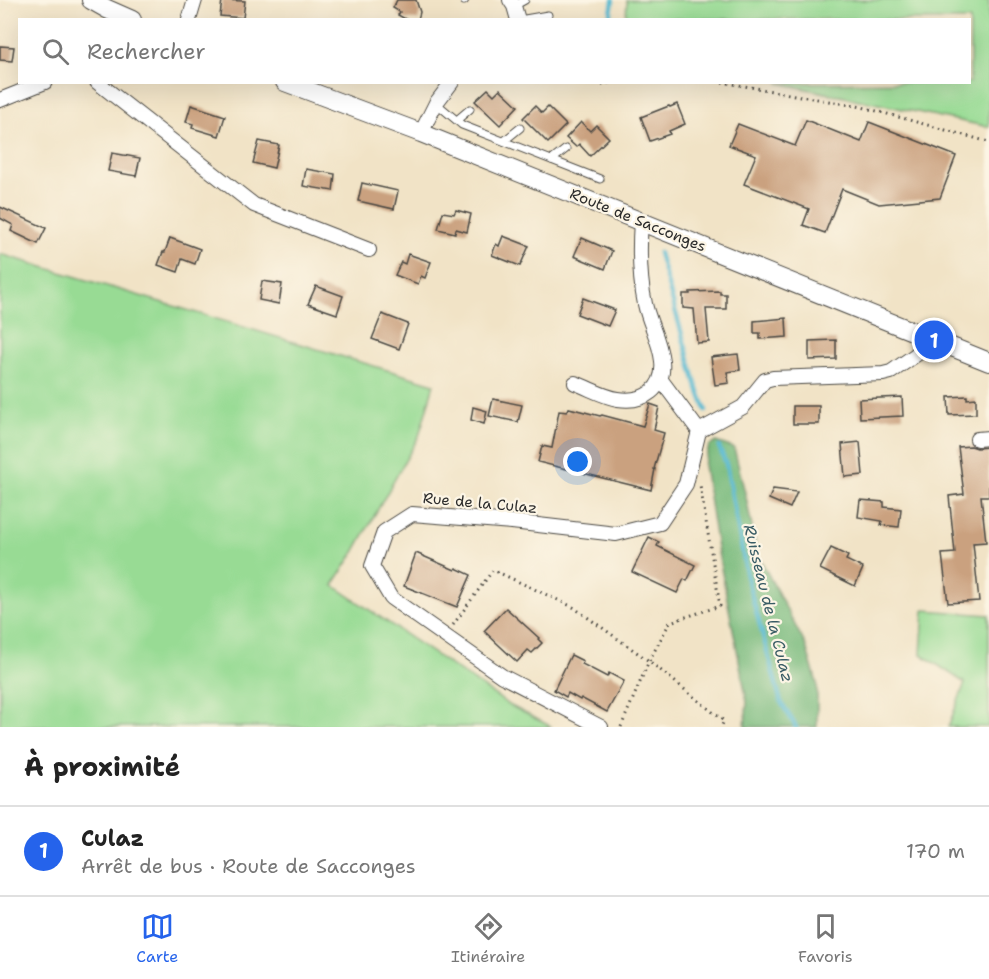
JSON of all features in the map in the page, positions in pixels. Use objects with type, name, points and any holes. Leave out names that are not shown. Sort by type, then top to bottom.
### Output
[{"type":"street","points":[[91,0],[105,14],[123,18]]},
{"type":"street","points":[[190,18],[195,0]]},
{"type":"street","points":[[0,100],[40,84]]},
{"type":"street","points":[[100,84],[254,205],[369,250]]},
{"type":"street","name":"Route de Sacconges","points":[[290,84],[421,133],[989,362]]},
{"type":"street","points":[[421,133],[436,103],[450,84]]},
{"type":"street","points":[[575,383],[616,399],[628,400],[647,396],[656,389],[661,380],[662,361],[659,345],[646,307],[641,279],[641,221]]},
{"type":"street","points":[[661,380],[699,431],[743,407],[765,380],[891,372],[917,354],[925,336]]},
{"type":"street","name":"Rue de la Culaz","points":[[602,727],[502,676],[391,598],[372,566],[384,532],[412,514],[616,534],[660,522],[686,484],[699,431]]},
{"type":"lane","points":[[517,9],[548,15]]},
{"type":"lane","points":[[436,103],[462,125],[600,179]]},
{"type":"lane","points":[[457,120],[470,109]]},
{"type":"lane","points":[[504,141],[520,128]]},
{"type":"lane","points":[[552,160],[566,149]]},
{"type":"path","points":[[733,84],[862,107],[989,142]]},
{"type":"path","points":[[621,727],[649,661],[670,622],[720,606],[701,489],[692,462]]},
{"type":"path","points":[[445,636],[493,570],[573,607],[649,661],[724,721],[721,727]]},
{"type":"green space","points":[[627,0],[989,0],[989,127],[783,84],[971,84],[971,18],[626,18]]},
{"type":"green space","points":[[0,254],[434,384],[419,436],[353,554],[333,585],[511,706],[552,727],[0,727]]},
{"type":"green space","points":[[716,442],[734,448],[757,553],[806,646],[817,683],[817,727],[745,727],[747,701],[716,542],[704,465],[709,446]]},
{"type":"green space","points":[[924,610],[989,615],[989,727],[948,727],[965,683],[921,654]]},
{"type":"building","points":[[222,0],[245,1],[243,18],[220,16]]},
{"type":"building","points":[[397,0],[416,0],[420,12],[418,18],[403,18],[398,15],[400,12],[393,8]]},
{"type":"building","points":[[0,46],[14,47],[12,61],[0,60]]},
{"type":"building","points":[[488,89],[494,95],[500,89],[518,106],[500,125],[475,101]]},
{"type":"building","points":[[677,104],[685,124],[669,131],[670,134],[650,141],[641,117]]},
{"type":"building","points":[[191,105],[225,116],[219,136],[192,128],[193,124],[186,122]]},
{"type":"building","points":[[535,106],[542,113],[548,107],[566,125],[548,143],[523,118]]},
{"type":"building","points":[[806,120],[861,142],[869,122],[956,156],[940,198],[879,204],[842,189],[825,233],[803,225],[809,209],[744,184],[756,155],[729,145],[738,124],[795,146]]},
{"type":"building","points":[[581,122],[590,131],[596,125],[609,138],[590,156],[579,144],[576,147],[566,138]]},
{"type":"building","points":[[259,141],[279,145],[274,168],[253,163]]},
{"type":"building","points":[[112,153],[140,158],[136,176],[108,171]]},
{"type":"building","points":[[306,169],[335,174],[333,191],[303,186]]},
{"type":"building","points":[[362,183],[398,191],[394,209],[358,201]]},
{"type":"building","points":[[0,207],[46,228],[38,244],[11,231],[13,225],[0,218]]},
{"type":"building","points":[[456,210],[471,214],[467,232],[456,229],[455,233],[438,229],[443,212],[454,214]]},
{"type":"building","points":[[503,236],[529,246],[520,266],[492,255],[496,244],[499,246]]},
{"type":"building","points":[[170,238],[200,249],[195,264],[182,259],[178,272],[158,265]]},
{"type":"building","points":[[582,238],[612,251],[605,269],[574,256]]},
{"type":"building","points":[[408,254],[431,262],[425,278],[421,276],[418,284],[395,275],[401,262],[405,264]]},
{"type":"building","points":[[262,281],[282,284],[279,304],[259,300]]},
{"type":"building","points":[[316,286],[343,296],[337,314],[308,304]]},
{"type":"building","points":[[720,291],[720,294],[726,294],[726,309],[706,309],[709,342],[697,343],[694,309],[683,308],[683,294]]},
{"type":"building","points":[[583,298],[615,310],[608,326],[577,314]]},
{"type":"building","points":[[382,314],[408,324],[399,349],[372,339]]},
{"type":"building","points":[[786,318],[787,337],[760,339],[760,333],[754,333],[754,321]]},
{"type":"building","points":[[836,340],[836,359],[809,360],[809,341]]},
{"type":"building","points":[[738,354],[740,370],[727,372],[729,383],[715,385],[711,357]]},
{"type":"building","points":[[967,396],[967,399],[976,398],[976,414],[949,415],[948,397]]},
{"type":"building","points":[[902,397],[903,416],[860,418],[859,399]]},
{"type":"building","points":[[493,399],[522,405],[518,422],[489,416]]},
{"type":"building","points":[[650,404],[659,407],[654,430],[664,433],[651,490],[538,462],[542,446],[552,448],[559,411],[567,412],[569,408],[643,426]]},
{"type":"building","points":[[793,406],[819,406],[819,424],[793,424]]},
{"type":"building","points":[[473,407],[487,411],[484,424],[471,420]]},
{"type":"building","points":[[860,442],[863,475],[845,477],[842,444]]},
{"type":"building","points":[[958,447],[989,447],[989,496],[981,496],[986,542],[973,543],[979,601],[948,603],[942,554],[955,553],[949,496],[964,494]]},
{"type":"building","points":[[773,489],[797,492],[790,508],[769,499]]},
{"type":"building","points":[[860,500],[884,502],[884,507],[901,509],[899,527],[881,525],[882,521],[858,517]]},
{"type":"building","points":[[649,537],[659,542],[657,546],[695,565],[687,581],[684,579],[677,593],[632,572]]},
{"type":"building","points":[[831,548],[848,556],[846,560],[863,568],[855,586],[820,569]]},
{"type":"building","points":[[416,553],[471,575],[457,607],[404,586]]},
{"type":"building","points":[[506,608],[542,643],[532,653],[528,650],[517,662],[484,631]]},
{"type":"building","points":[[571,655],[583,661],[582,664],[607,677],[609,673],[624,681],[607,712],[581,698],[580,700],[568,693],[566,697],[554,690]]},
{"type":"waterway","name":"Ruisseau de la Culaz","points":[[610,18],[613,0]]},
{"type":"waterway","name":"Ruisseau de la Culaz","points":[[659,253],[696,384],[706,410]]},
{"type":"waterway","name":"Ruisseau de la Culaz","points":[[719,447],[726,464],[748,582],[781,702],[796,727]]},
{"type":"place","name":"Culaz","points":[[934,340]]}]
